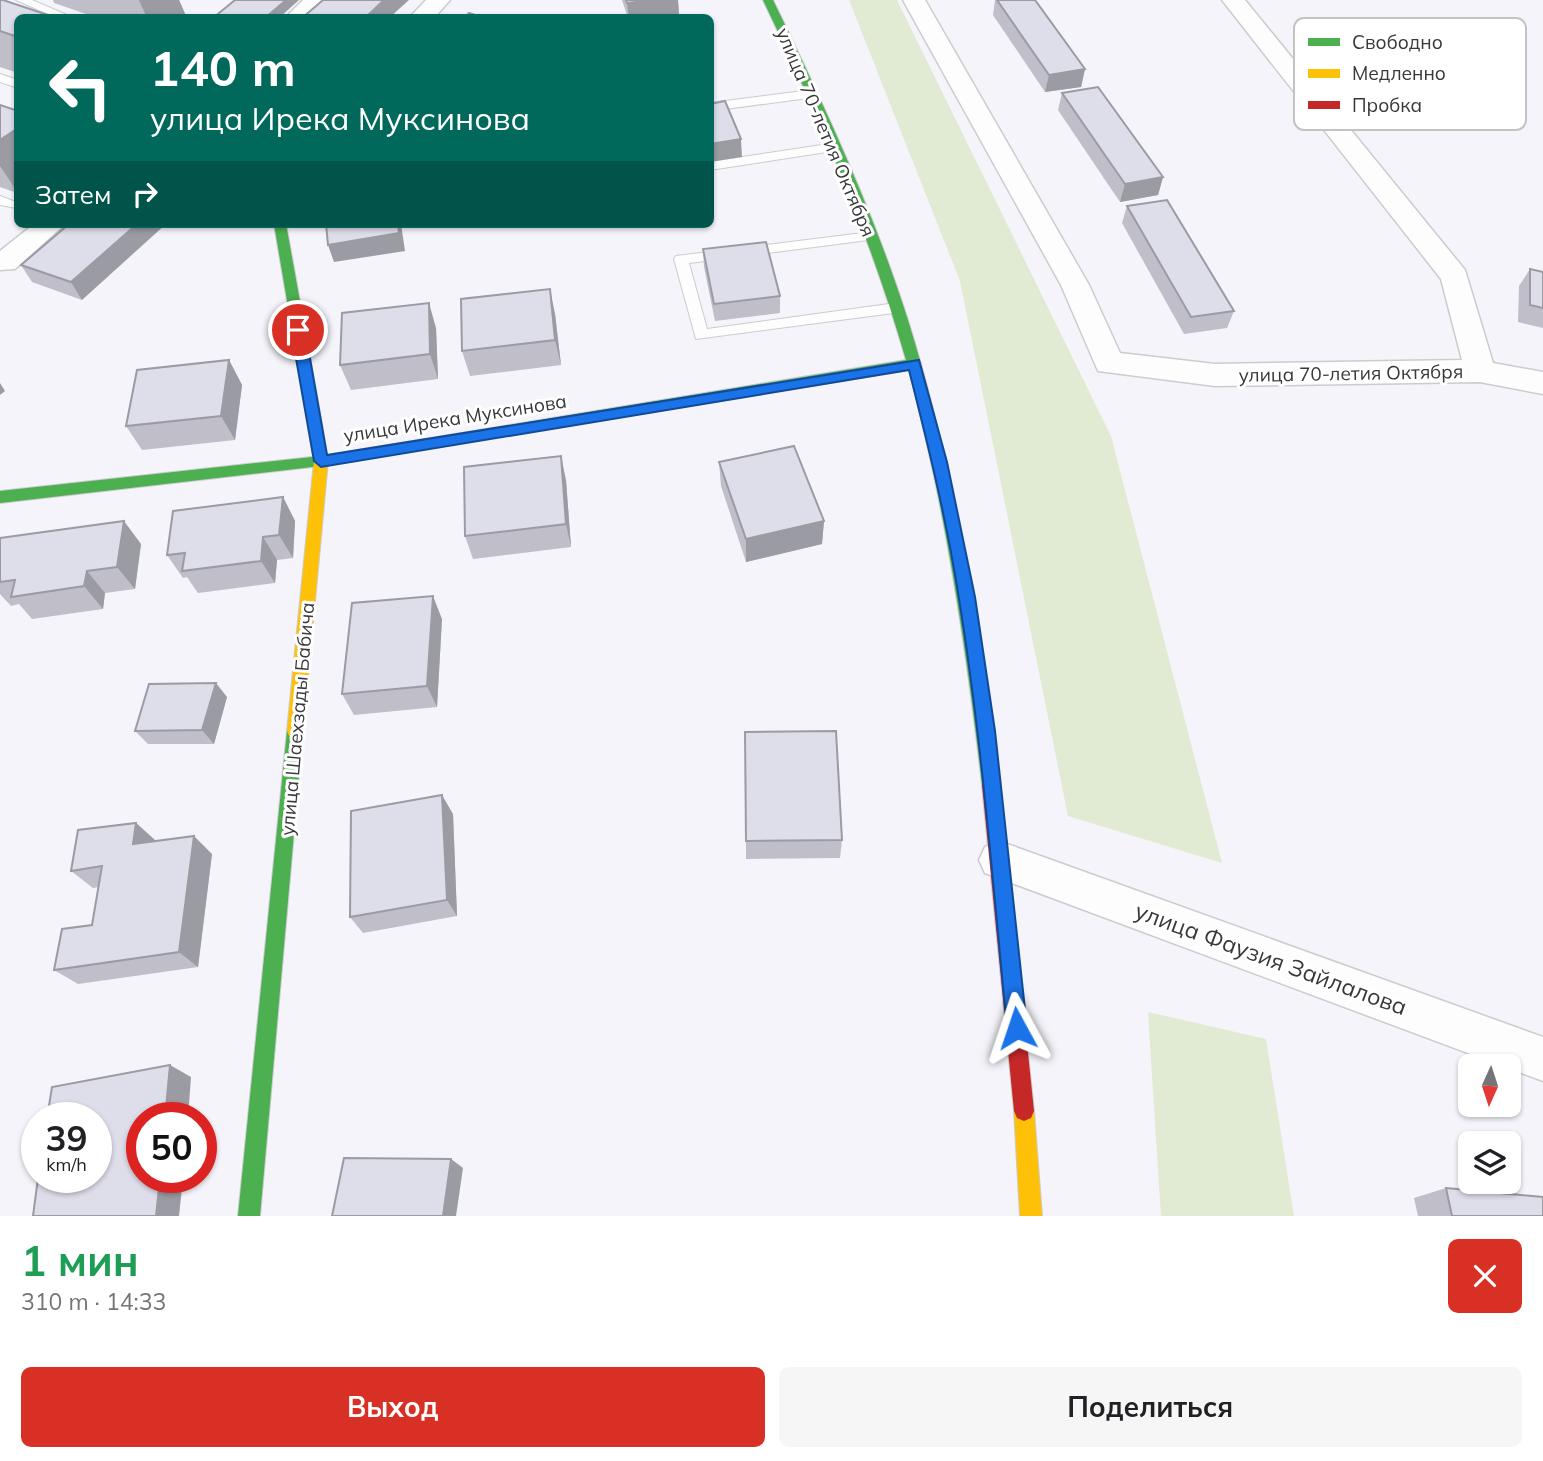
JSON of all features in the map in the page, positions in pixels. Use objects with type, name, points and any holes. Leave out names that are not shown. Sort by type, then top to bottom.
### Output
[{"type":"street","points":[[301,14],[317,0]]},
{"type":"street","points":[[424,14],[439,0]]},
{"type":"street","name":"улица 70-летия Октября","points":[[768,0],[812,94],[871,236],[914,364],[940,462],[967,597],[986,731],[1031,1216]]},
{"type":"street","name":"улица 70-летия Октября","points":[[914,0],[1075,285],[1109,363],[1215,375],[1480,371],[1543,383]]},
{"type":"street","points":[[1233,0],[1294,76]]},
{"type":"street","points":[[1337,130],[1455,277],[1480,371]]},
{"type":"street","points":[[5,262],[46,228]]},
{"type":"street","name":"улица Шаехзады Бабича","points":[[249,1216],[321,461],[280,228]]},
{"type":"street","name":"улица Ирека Муксинова","points":[[0,497],[321,461],[914,364]]},
{"type":"street","name":"улица Фаузия Зайлалова","points":[[999,860],[1543,1059]]},
{"type":"lane","points":[[22,0],[59,14]]},
{"type":"lane","points":[[714,106],[812,94]]},
{"type":"lane","points":[[714,165],[835,147]]},
{"type":"lane","points":[[871,236],[681,259],[701,335],[896,308]]},
{"type":"green space","points":[[849,0],[897,0],[1111,436],[1222,863],[1068,816],[960,281]]},
{"type":"green space","points":[[1148,1012],[1266,1039],[1294,1216],[1161,1216]]},
{"type":"building","points":[[0,0],[45,14],[14,14],[14,36],[0,31]]},
{"type":"building","points":[[235,0],[286,0],[270,14],[218,14]]},
{"type":"building","points":[[323,0],[384,0],[369,14],[307,14]]},
{"type":"building","points":[[626,0],[653,0],[627,3]]},
{"type":"building","points":[[997,0],[1035,0],[1085,69],[1049,75]]},
{"type":"building","points":[[1098,87],[1163,177],[1125,184],[1062,93]]},
{"type":"building","points":[[725,101],[741,139],[714,143],[714,103]]},
{"type":"building","points":[[0,105],[14,110],[14,131],[0,140]]},
{"type":"building","points":[[1167,200],[1234,311],[1191,317],[1127,206]]},
{"type":"building","points":[[64,228],[132,228],[71,282],[21,265]]},
{"type":"building","points":[[326,228],[398,228],[399,233],[328,245]]},
{"type":"building","points":[[766,242],[780,296],[714,304],[703,249]]},
{"type":"building","points":[[1530,269],[1543,272],[1543,308],[1530,305]]},
{"type":"building","points":[[550,289],[555,340],[462,351],[461,299]]},
{"type":"building","points":[[429,303],[430,354],[340,365],[342,313]]},
{"type":"building","points":[[229,360],[221,416],[126,426],[137,370]]},
{"type":"building","points":[[794,446],[824,521],[746,539],[719,462]]},
{"type":"building","points":[[561,456],[566,524],[465,536],[464,467]]},
{"type":"building","points":[[283,497],[279,535],[263,537],[261,561],[182,571],[185,553],[167,555],[173,511]]},
{"type":"building","points":[[124,521],[117,567],[87,571],[84,586],[11,597],[15,580],[0,582],[0,538]]},
{"type":"building","points":[[433,596],[427,686],[342,694],[352,603]]},
{"type":"building","points":[[216,683],[202,730],[135,731],[149,684]]},
{"type":"building","points":[[836,731],[842,840],[746,841],[745,732]]},
{"type":"building","points":[[442,795],[447,900],[350,917],[351,811]]},
{"type":"building","points":[[136,823],[133,844],[194,836],[179,952],[54,970],[62,929],[92,925],[102,866],[71,871],[78,830]]},
{"type":"building","points":[[170,1065],[167,1102],[126,1102],[126,1193],[158,1193],[156,1216],[33,1216],[36,1193],[112,1193],[112,1102],[50,1102],[52,1087]]},
{"type":"building","points":[[344,1158],[451,1159],[443,1216],[332,1216]]},
{"type":"building","points":[[1446,1188],[1458,1189],[1458,1194],[1543,1197],[1543,1216],[1452,1216]]},
{"type":"traffic: fast","points":[[768,0],[849,178],[884,270],[914,363],[940,467],[961,572],[991,785]]},
{"type":"traffic: fast","points":[[281,228],[315,424]]},
{"type":"traffic: fast","points":[[0,497],[321,461],[914,364]]},
{"type":"traffic: fast","points":[[249,1216],[295,731]]},
{"type":"traffic: slow","points":[[295,731],[321,461],[315,424]]},
{"type":"traffic: slow","points":[[1024,1111],[1031,1216]]},
{"type":"traffic: jam","points":[[991,785],[1024,1111]]},
{"type":"route","points":[[298,330],[321,461],[914,364],[940,462],[967,597],[986,731],[1017,1028]]}]
